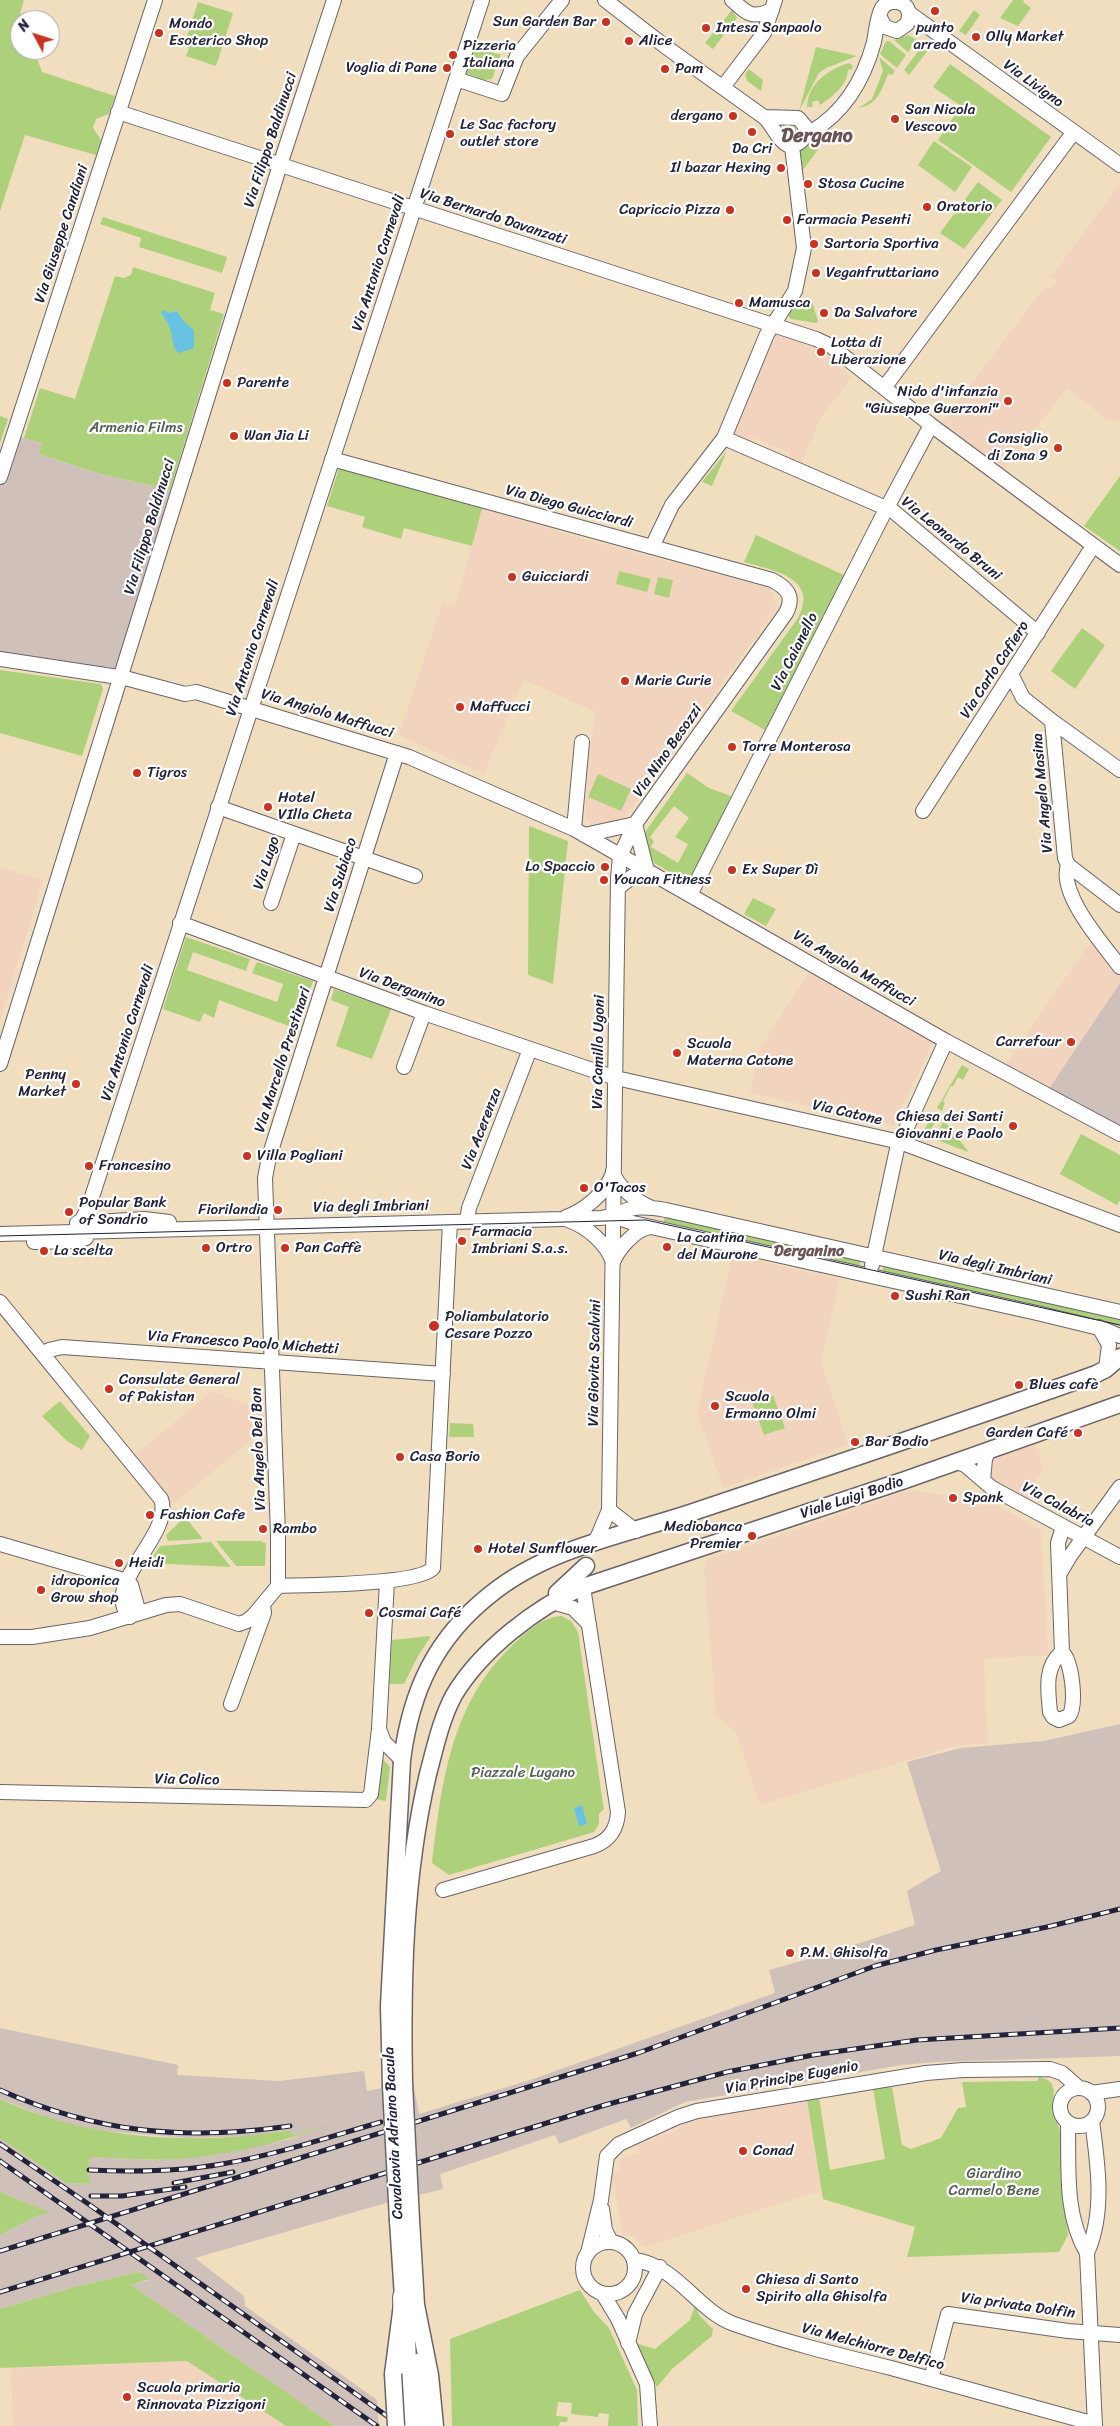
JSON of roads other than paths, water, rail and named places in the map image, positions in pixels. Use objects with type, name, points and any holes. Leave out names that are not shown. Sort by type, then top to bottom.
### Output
[{"type":"highway","name":"Cavalcavia Adriano Bacula","points":[[409,2301],[416,2342],[414,2389],[424,2426]]},
{"type":"highway","points":[[409,2426],[414,2389]]},
{"type":"main road","points":[[407,1842],[402,1760],[407,1723],[419,1685],[436,1653],[458,1625],[491,1594],[520,1573],[560,1554],[949,1426],[1106,1369],[1120,1357]]},
{"type":"main road","name":"Viale Luigi Bodio","points":[[583,1587],[988,1452],[1120,1404]]},
{"type":"main road","points":[[530,1616],[552,1602],[583,1587],[586,1566],[595,1543]]},
{"type":"main road","points":[[407,1842],[439,1732],[454,1696],[497,1645],[586,1566]]},
{"type":"main road","name":"Cavalcavia Adriano Bacula","points":[[407,1842],[397,2085],[414,2389],[435,2426]]},
{"type":"main road","name":"Cavalcavia Adriano Bacula","points":[[396,2426],[414,2389]]},
{"type":"street","name":"Via Giuseppe Candiani","points":[[0,478],[155,0]]},
{"type":"street","name":"Via Filippo Baldinucci","points":[[0,1064],[280,165],[334,0]]},
{"type":"street","name":"Via Antonio Carnevali","points":[[77,1223],[82,1220],[88,1208],[482,0]]},
{"type":"street","points":[[456,79],[502,94],[517,56],[562,0]]},
{"type":"street","points":[[605,0],[764,117],[777,132],[780,140],[792,146]]},
{"type":"street","points":[[732,0],[749,15],[760,16],[773,5]]},
{"type":"street","points":[[792,146],[800,142],[805,135],[829,120],[856,88],[884,23],[884,6],[895,1],[904,5],[908,19],[897,31],[884,23]]},
{"type":"street","points":[[723,87],[764,33],[773,5]]},
{"type":"street","name":"Via Livigno","points":[[908,19],[928,28],[1120,166]]},
{"type":"street","points":[[764,117],[793,117],[801,120],[815,117],[839,107]]},
{"type":"street","name":"Via Bernardo Davanzati","points":[[118,112],[773,324],[831,346],[931,425],[1120,565]]},
{"type":"street","points":[[777,132],[779,124],[785,118]]},
{"type":"street","points":[[801,120],[806,128],[805,135]]},
{"type":"street","points":[[884,388],[1073,133]]},
{"type":"street","points":[[652,547],[672,505],[724,438],[773,324],[795,291],[804,248],[792,146]]},
{"type":"street","name":"Via Caianello","points":[[690,895],[931,425]]},
{"type":"street","name":"Via Leonardo Bruni","points":[[724,438],[897,514],[1038,633]]},
{"type":"street","name":"Via Diego Guicciardi","points":[[332,459],[772,580],[788,590],[790,596]]},
{"type":"street","name":"Via Carlo Cafiero","points":[[923,811],[1093,546]]},
{"type":"street","name":"Via Nino Besozzi","points":[[620,856],[636,824],[790,607],[790,596]]},
{"type":"street","name":"Via Angiolo Maffucci","points":[[0,659],[121,677],[185,694],[196,692],[251,707],[397,753],[579,832],[946,1041],[1120,1134]]},
{"type":"street","points":[[1011,674],[1023,698],[1120,770]]},
{"type":"street","name":"Via Angelo Masina","points":[[1052,721],[1067,864],[1065,874],[1073,899],[1096,936],[1120,967]]},
{"type":"street","points":[[582,742],[579,832],[636,824],[646,871],[633,876],[618,888]]},
{"type":"street","name":"Via Subiaco","points":[[326,978],[397,753]]},
{"type":"street","points":[[218,807],[415,876]]},
{"type":"street","name":"Via Lugo","points":[[271,902],[294,834]]},
{"type":"street","name":"Via Camillo Ugoni","points":[[613,1216],[620,856]]},
{"type":"street","points":[[1067,864],[1120,905]]},
{"type":"street","name":"Via Derganino","points":[[180,923],[424,1013],[616,1078]]},
{"type":"street","name":"Via Marcello Prestinari","points":[[272,1361],[265,1178],[269,1157],[326,978]]},
{"type":"street","points":[[404,1067],[424,1013]]},
{"type":"street","points":[[870,1275],[900,1142],[946,1041]]},
{"type":"street","name":"Via Acerenza","points":[[467,1221],[469,1208],[530,1048]]},
{"type":"street","name":"Via Catone","points":[[616,1078],[900,1142],[1120,1225]]},
{"type":"street","name":"Via degli Imbriani","points":[[558,1219],[574,1214],[590,1203],[607,1185],[613,1170]]},
{"type":"street","name":"Via degli Imbriani","points":[[613,1170],[615,1179],[630,1193],[645,1205],[658,1209],[873,1258],[1116,1310]]},
{"type":"street","name":"Via degli Imbriani","points":[[2,1233],[558,1219],[613,1216],[633,1208],[658,1209]]},
{"type":"street","name":"Via degli Imbriani","points":[[613,1216],[652,1227],[1099,1328],[1120,1336]]},
{"type":"street","name":"Via Giovita Scalvini","points":[[595,1543],[609,1510],[613,1216]]},
{"type":"street","name":"Via degli Imbriani","points":[[558,1219],[574,1222],[587,1230],[605,1248],[613,1264]]},
{"type":"street","name":"Via degli Imbriani","points":[[58,1232],[77,1223],[152,1220],[167,1221],[186,1228]]},
{"type":"street","points":[[239,1624],[247,1621],[278,1586],[387,1581],[426,1575],[434,1566],[450,1222]]},
{"type":"street","points":[[613,1264],[617,1255],[630,1239],[642,1229],[652,1227]]},
{"type":"street","name":"Via degli Imbriani","points":[[2,1233],[31,1242],[81,1240],[100,1231]]},
{"type":"street","points":[[0,1302],[161,1499],[164,1506],[163,1519],[127,1580]]},
{"type":"street","points":[[1099,1328],[1109,1345],[1106,1369]]},
{"type":"street","name":"Via Francesco Paolo Michetti","points":[[43,1354],[49,1350],[62,1347],[443,1374]]},
{"type":"street","name":"Via Angelo Del Bon","points":[[272,1361],[278,1586]]},
{"type":"street","points":[[983,1480],[985,1459],[988,1452]]},
{"type":"street","name":"Via Calabria","points":[[957,1462],[965,1465],[992,1488],[1120,1557]]},
{"type":"street","points":[[1060,1574],[1064,1565],[1120,1487]]},
{"type":"street","points":[[609,1510],[636,1530]]},
{"type":"street","points":[[1062,1652],[1058,1543],[1063,1527]]},
{"type":"street","points":[[0,1544],[127,1580],[131,1585],[136,1606],[130,1617]]},
{"type":"street","points":[[375,1766],[379,1729],[387,1581]]},
{"type":"street","points":[[443,1890],[597,1845],[614,1831],[617,1820],[617,1808],[583,1587]]},
{"type":"street","points":[[552,1602],[569,1606],[589,1624]]},
{"type":"street","points":[[0,1637],[32,1637],[90,1628],[166,1605],[180,1604],[239,1624],[256,1637]]},
{"type":"street","points":[[231,1704],[264,1613],[263,1605]]},
{"type":"street","points":[[379,1729],[388,1747],[402,1760]]},
{"type":"street","points":[[375,1766],[379,1756],[388,1747]]},
{"type":"street","name":"Via Colico","points":[[0,1792],[362,1800],[368,1798],[371,1794],[375,1766]]},
{"type":"street","points":[[1039,2069],[1048,2071],[1057,2079],[1064,2095],[1060,2110],[1068,2123],[1070,2196],[1074,2225],[1087,2253]]},
{"type":"street","name":"Via Principe Eugenio","points":[[588,2252],[601,2200],[604,2165],[612,2148],[689,2113],[926,2073],[1039,2069],[1059,2071],[1085,2090]]},
{"type":"street","points":[[1064,2095],[1085,2090],[1120,2089]]},
{"type":"street","points":[[1085,2090],[1097,2101],[1095,2116],[1098,2219],[1087,2253],[1095,2425]]},
{"type":"street","points":[[1068,2123],[1081,2126],[1120,2093]]},
{"type":"street","name":"Via Principe Eugenio","points":[[601,2200],[605,2230],[611,2242]]},
{"type":"street","points":[[1074,2225],[1086,2228],[1098,2219]]},
{"type":"street","points":[[603,2294],[619,2293],[628,2288],[636,2270],[634,2260],[624,2246],[611,2242],[599,2244],[588,2252],[583,2264],[584,2277],[592,2288],[603,2294],[618,2319],[646,2384],[650,2426]]},
{"type":"street","name":"Via Melchiorre Delfico","points":[[634,2260],[660,2267],[720,2316],[733,2324],[794,2343],[1095,2425]]},
{"type":"street","points":[[628,2343],[635,2314],[660,2267]]},
{"type":"street","points":[[618,2319],[619,2293]]},
{"type":"street","name":"Via privata Dolfin","points":[[931,2379],[948,2314],[1090,2333]]},
{"type":"street","points":[[1090,2333],[1120,2335]]},
{"type":"water","points":[[164,310],[169,313],[177,311],[184,322],[194,330],[194,348],[179,353],[176,350],[169,326],[161,312]]},
{"type":"water","points":[[582,1805],[587,1824],[579,1826],[574,1808]]},
{"type":"tram line","points":[[0,1236],[646,1220],[1120,1325]]},
{"type":"railway","points":[[0,2251],[638,2053],[875,1966],[936,1950],[1047,1927],[1120,1909]]},
{"type":"railway","points":[[0,2292],[605,2105],[727,2072],[813,2055],[917,2040],[1120,2028]]},
{"type":"railway","points":[[0,2090],[36,2105],[71,2116],[142,2130],[214,2133],[290,2126]]},
{"type":"railway","points":[[89,2170],[156,2171],[222,2164],[282,2151],[381,2122]]},
{"type":"railway","points":[[0,2144],[87,2203],[401,2426]]},
{"type":"railway","points":[[0,2161],[377,2426]]},
{"type":"railway","points":[[174,2183],[233,2172]]},
{"type":"railway","points":[[91,2196],[122,2196],[185,2187]]},
{"type":"place","name":"punto arredo","points":[[935,11]]},
{"type":"place","name":"Sun Garden Bar","points":[[606,22]]},
{"type":"place","name":"Intesa Sanpaolo","points":[[706,28]]},
{"type":"place","name":"Mondo Esoterico Shop","points":[[159,33]]},
{"type":"place","name":"Olly Market","points":[[976,37]]},
{"type":"place","name":"Alice","points":[[629,41]]},
{"type":"place","name":"Pizzeria Italiana","points":[[453,55]]},
{"type":"place","name":"Voglia di Pane","points":[[447,68]]},
{"type":"place","name":"Pam","points":[[665,69]]},
{"type":"place","name":"dergano","points":[[733,116]]},
{"type":"place","name":"San Nicola Vescovo","points":[[895,119]]},
{"type":"place","name":"Da Cri","points":[[752,132]]},
{"type":"place","name":"Le Sac factory outlet store","points":[[450,134]]},
{"type":"place","name":"Il bazar Hexing","points":[[781,168]]},
{"type":"place","name":"Stosa Cucine","points":[[808,184]]},
{"type":"place","name":"Oratorio","points":[[927,207]]},
{"type":"place","name":"Capriccio Pizza","points":[[730,210]]},
{"type":"place","name":"Farmacia Pesenti","points":[[787,220]]},
{"type":"place","name":"Sartoria Sportiva","points":[[814,244]]},
{"type":"place","name":"Veganfruttariano","points":[[816,273]]},
{"type":"place","name":"Mamusca","points":[[739,303]]},
{"type":"place","name":"Da Salvatore","points":[[824,313]]},
{"type":"place","name":"Lotta di Liberazione","points":[[821,352]]},
{"type":"place","name":"Parente","points":[[227,383]]},
{"type":"place","name":"Nido d'infanzia \"Giuseppe Guerzoni\"","points":[[1008,401]]},
{"type":"place","name":"Wan Jia Li","points":[[234,436]]},
{"type":"place","name":"Consiglio di Zona 9","points":[[1058,448]]},
{"type":"place","name":"Guicciardi","points":[[512,577]]},
{"type":"place","name":"Marie Curie","points":[[625,681]]},
{"type":"place","name":"Maffucci","points":[[460,707]]},
{"type":"place","name":"Torre Monterosa","points":[[732,747]]},
{"type":"place","name":"Tigros","points":[[137,773]]},
{"type":"place","name":"Hotel VIlla Cheta","points":[[268,807]]},
{"type":"place","name":"Lo Spaccio","points":[[605,867]]},
{"type":"place","name":"Ex Super Dì","points":[[732,870]]},
{"type":"place","name":"Youcan Fitness","points":[[604,880]]},
{"type":"place","name":"Carrefour","points":[[1071,1042]]},
{"type":"place","name":"Scuola Materna Catone","points":[[677,1053]]},
{"type":"place","name":"Penny Market","points":[[76,1084]]},
{"type":"place","name":"Chiesa dei Santi Giovanni e Paolo","points":[[1013,1126]]},
{"type":"place","name":"Villa Pogliani","points":[[247,1156]]},
{"type":"place","name":"Francesino","points":[[89,1166]]},
{"type":"place","name":"O'Tacos","points":[[584,1188]]},
{"type":"place","name":"Fiorilandia","points":[[278,1210]]},
{"type":"place","name":"Popular Bank of Sondrio","points":[[69,1212]]},
{"type":"place","name":"Farmacia Imbriani S.a.s.","points":[[462,1241]]},
{"type":"place","name":"La cantina del Maurone","points":[[667,1247]]},
{"type":"place","name":"Ortro","points":[[206,1248]]},
{"type":"place","name":"Pan Caffè","points":[[285,1248]]},
{"type":"place","name":"La scelta","points":[[44,1251]]},
{"type":"place","name":"Sushi Ran","points":[[895,1296]]},
{"type":"place","name":"Poliambulatorio Cesare Pozzo","points":[[434,1326]]},
{"type":"place","name":"Blues cafè","points":[[1019,1385]]},
{"type":"place","name":"Consulate General of Pakistan","points":[[109,1389]]},
{"type":"place","name":"Scuola Ermanno Olmi","points":[[715,1406]]},
{"type":"place","name":"Garden Café","points":[[1078,1433]]},
{"type":"place","name":"Bar Bodio","points":[[855,1442]]},
{"type":"place","name":"Casa Borio","points":[[400,1457]]},
{"type":"place","name":"Spank","points":[[953,1498]]},
{"type":"place","name":"Fashion Cafe","points":[[150,1515]]},
{"type":"place","name":"Rambo","points":[[263,1529]]},
{"type":"place","name":"Mediobanca Premier","points":[[752,1536]]},
{"type":"place","name":"Hotel Sunflower","points":[[478,1549]]},
{"type":"place","name":"Heidi","points":[[119,1563]]},
{"type":"place","name":"idroponica Grow shop","points":[[41,1590]]},
{"type":"place","name":"Cosmai Café","points":[[369,1613]]},
{"type":"place","name":"P.M. Ghisolfa","points":[[790,1953]]},
{"type":"place","name":"Conad","points":[[743,2151]]},
{"type":"place","name":"Chiesa di Santo Spirito alla Ghisolfa","points":[[746,2289]]},
{"type":"place","name":"Scuola primaria Rinnovata Pizzigoni","points":[[127,2397]]},
{"type":"district","name":"Dergano","points":[[817,137]]},
{"type":"district","name":"Derganino","points":[[809,1252]]},
{"type":"park label","name":"Armenia Films","points":[[136,428]]},
{"type":"park label","name":"Piazzale Lugano","points":[[523,1773]]},
{"type":"park label","name":"Giardino Carmelo Bene","points":[[994,2182]]}]
